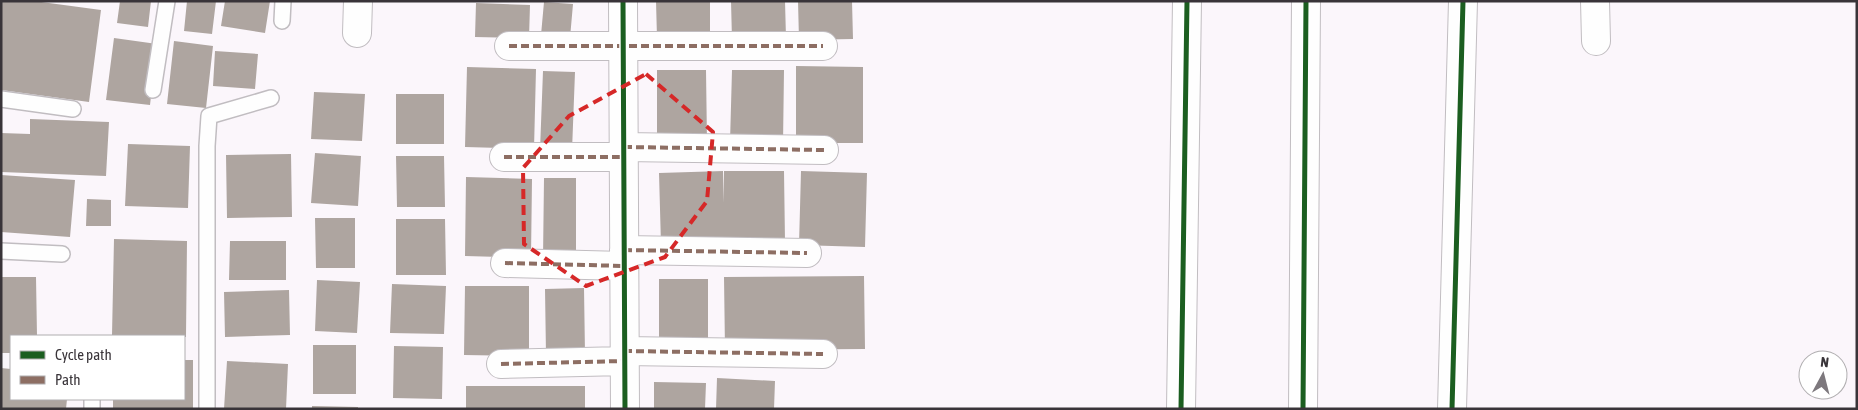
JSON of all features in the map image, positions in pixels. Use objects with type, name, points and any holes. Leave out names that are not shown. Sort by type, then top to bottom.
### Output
[{"type":"street","points":[[357,33],[358,1]]},
{"type":"street","points":[[623,1],[625,409]]},
{"type":"street","points":[[1180,409],[1187,1]]},
{"type":"street","points":[[1303,409],[1306,1]]},
{"type":"street","points":[[1452,409],[1463,1]]},
{"type":"street","points":[[1595,1],[1596,41]]},
{"type":"street","points":[[509,46],[823,46]]},
{"type":"street","points":[[504,157],[624,152],[824,150]]},
{"type":"street","points":[[505,263],[807,253]]},
{"type":"street","points":[[501,364],[624,356],[823,354]]},
{"type":"lane","points":[[153,90],[167,1]]},
{"type":"lane","points":[[282,21],[283,1]]},
{"type":"lane","points":[[207,409],[207,146],[209,116],[271,98]]},
{"type":"lane","points":[[1,99],[73,109]]},
{"type":"lane","points":[[1,251],[62,254]]},
{"type":"highlighted area","points":[[646,74],[713,132],[707,201],[665,257],[586,286],[524,244],[523,168],[569,116]]},
{"type":"building","points":[[1,1],[34,1],[101,10],[89,102],[1,90]]},
{"type":"building","points":[[120,1],[151,1],[148,27],[117,23]]},
{"type":"building","points":[[187,1],[216,1],[212,34],[184,31]]},
{"type":"building","points":[[225,1],[270,1],[265,33],[221,26]]},
{"type":"building","points":[[656,1],[710,1],[710,37],[657,38]]},
{"type":"building","points":[[731,1],[785,1],[786,38],[732,40]]},
{"type":"building","points":[[798,1],[852,1],[853,39],[799,40]]},
{"type":"building","points":[[544,2],[573,4],[570,38],[541,35]]},
{"type":"building","points":[[476,3],[530,5],[529,38],[475,37]]},
{"type":"building","points":[[114,38],[157,44],[150,105],[106,100]]},
{"type":"building","points":[[174,41],[213,46],[206,108],[167,104]]},
{"type":"building","points":[[215,51],[258,54],[255,89],[213,86]]},
{"type":"building","points":[[796,66],[863,67],[863,143],[796,143]]},
{"type":"building","points":[[467,67],[536,69],[534,149],[465,147]]},
{"type":"building","points":[[657,70],[706,70],[707,142],[657,142]]},
{"type":"building","points":[[732,70],[784,70],[783,144],[730,142]]},
{"type":"building","points":[[543,71],[575,72],[572,151],[540,150]]},
{"type":"building","points":[[314,92],[365,94],[362,141],[311,139]]},
{"type":"building","points":[[396,94],[444,94],[444,144],[396,144]]},
{"type":"building","points":[[30,119],[109,122],[106,176],[1,172],[1,133],[30,134]]},
{"type":"building","points":[[128,144],[190,146],[188,208],[125,206]]},
{"type":"building","points":[[315,153],[361,156],[358,206],[311,203]]},
{"type":"building","points":[[291,154],[292,217],[227,218],[226,155]]},
{"type":"building","points":[[396,156],[444,156],[445,207],[397,207]]},
{"type":"building","points":[[723,171],[724,203],[724,171],[784,171],[785,242],[661,245],[659,173]]},
{"type":"building","points":[[801,171],[867,173],[865,247],[799,245]]},
{"type":"building","points":[[1,175],[75,180],[70,237],[1,232]]},
{"type":"building","points":[[466,177],[532,179],[531,258],[465,256]]},
{"type":"building","points":[[544,178],[576,178],[576,259],[543,259]]},
{"type":"building","points":[[87,199],[111,200],[111,226],[86,226]]},
{"type":"building","points":[[315,218],[355,218],[355,268],[316,268]]},
{"type":"building","points":[[396,219],[445,219],[446,275],[396,275]]},
{"type":"building","points":[[114,239],[187,241],[186,337],[185,335],[112,335]]},
{"type":"building","points":[[230,241],[286,241],[286,280],[229,280]]},
{"type":"building","points":[[864,276],[865,349],[725,350],[724,277]]},
{"type":"building","points":[[1,277],[36,277],[37,335],[10,335],[10,353],[1,353]]},
{"type":"building","points":[[659,279],[708,279],[708,347],[659,347]]},
{"type":"building","points":[[317,280],[360,282],[357,333],[315,331]]},
{"type":"building","points":[[392,284],[446,286],[444,334],[390,333]]},
{"type":"building","points":[[465,286],[529,286],[529,356],[464,355]]},
{"type":"building","points":[[584,288],[585,354],[546,355],[545,289]]},
{"type":"building","points":[[289,290],[290,335],[225,337],[224,292]]},
{"type":"building","points":[[313,345],[356,345],[356,394],[313,394]]},
{"type":"building","points":[[394,346],[443,347],[442,399],[393,398]]},
{"type":"building","points":[[185,360],[193,360],[193,409],[113,409],[113,400],[185,400]]},
{"type":"building","points":[[227,361],[288,364],[286,409],[224,409]]},
{"type":"building","points":[[1,368],[10,369],[10,400],[67,400],[66,409],[1,409]]},
{"type":"building","points":[[717,378],[775,381],[774,409],[716,409]]},
{"type":"building","points":[[654,382],[706,383],[705,409],[654,409]]},
{"type":"building","points":[[466,386],[585,386],[585,409],[466,409]]},
{"type":"building","points":[[312,406],[358,407],[358,409],[312,409]]},
{"type":"marked path","points":[[509,46],[823,46]]},
{"type":"marked path","points":[[624,147],[824,150]]},
{"type":"marked path","points":[[504,157],[624,157]]},
{"type":"marked path","points":[[624,250],[807,253]]},
{"type":"marked path","points":[[505,263],[624,266]]},
{"type":"marked path","points":[[624,351],[823,354]]},
{"type":"marked path","points":[[501,364],[624,361]]},
{"type":"cycle path","points":[[623,1],[625,409]]},
{"type":"cycle path","points":[[1181,409],[1187,1]]},
{"type":"cycle path","points":[[1303,409],[1306,1]]},
{"type":"cycle path","points":[[1452,409],[1463,1]]}]
